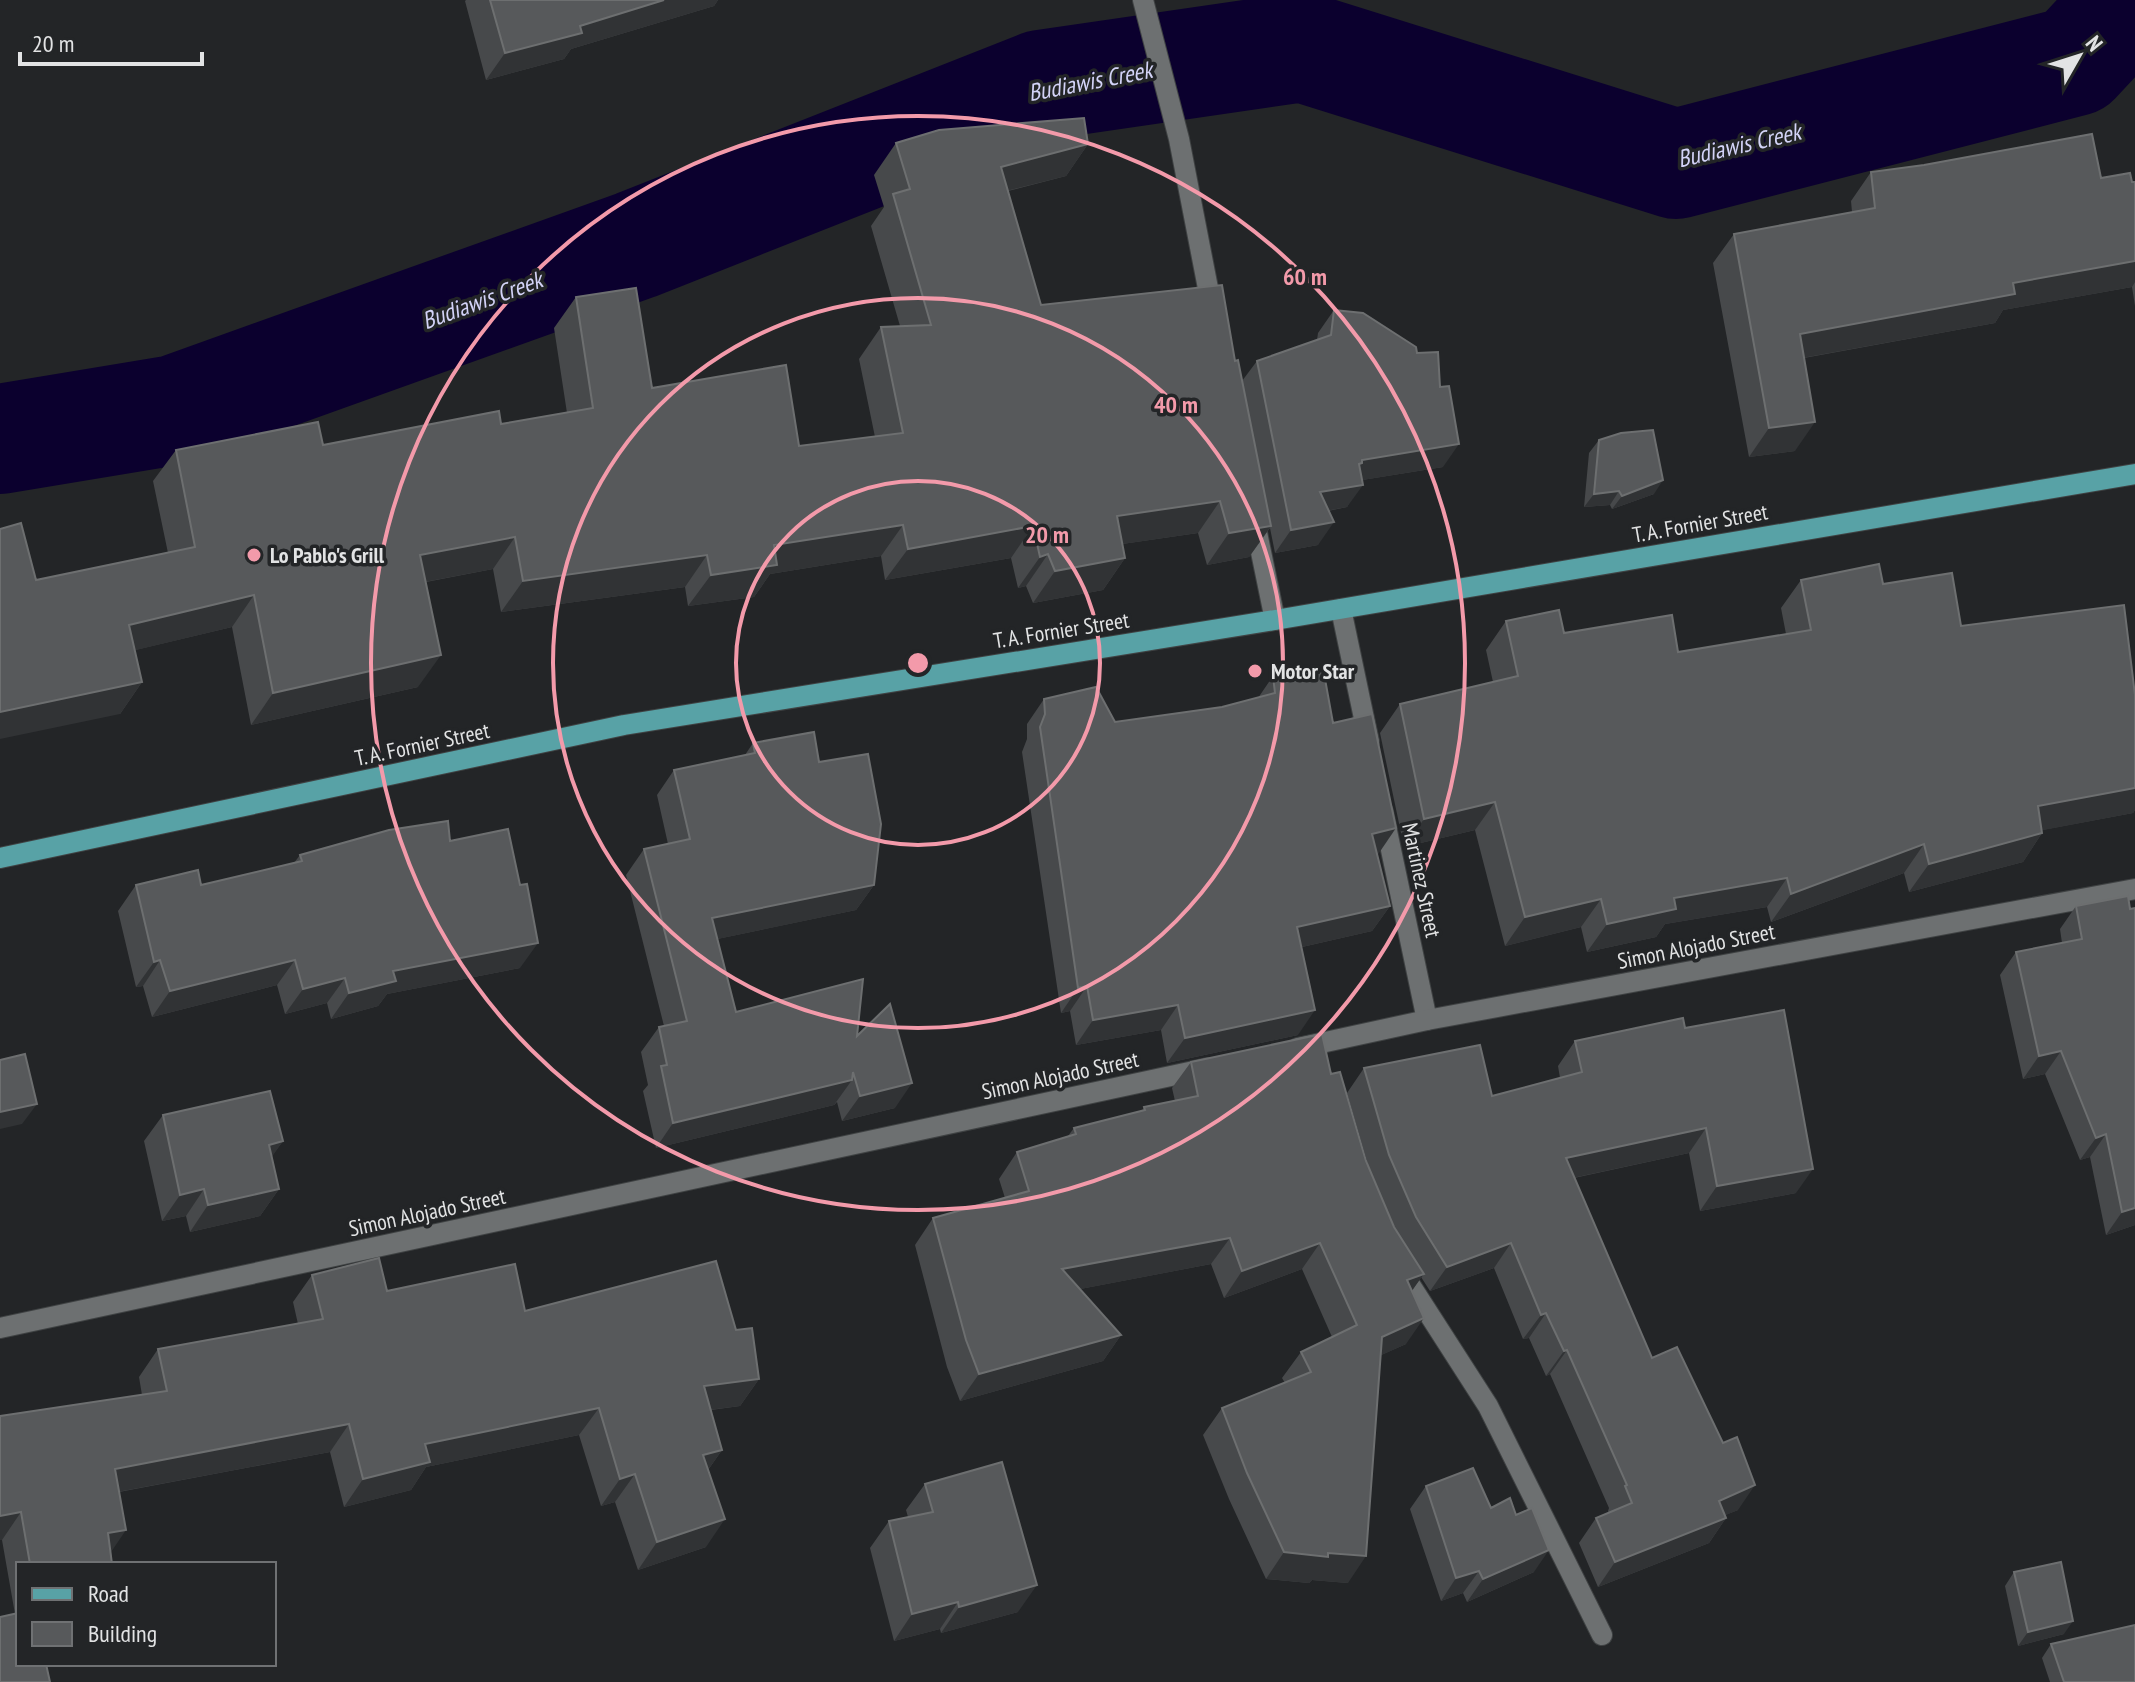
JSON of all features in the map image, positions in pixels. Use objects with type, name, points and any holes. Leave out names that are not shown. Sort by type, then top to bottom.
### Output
[{"type":"main road","name":"T. A. Fornier Street","points":[[0,858],[624,725],[1275,620],[2135,474]]},
{"type":"street","points":[[1143,0],[1179,139],[1219,341]]},
{"type":"street","points":[[1250,496],[1275,620]]},
{"type":"street","points":[[1341,609],[1373,761]]},
{"type":"street","name":"Martinez Street","points":[[1379,792],[1427,1020]]},
{"type":"street","name":"Simon Alojado Street","points":[[1273,1054],[1321,1051],[1427,1020],[2135,889]]},
{"type":"street","name":"Simon Alojado Street","points":[[0,1328],[1226,1064]]},
{"type":"street","points":[[1387,1248],[1488,1406],[1602,1635]]},
{"type":"building","points":[[490,0],[664,0],[580,26],[582,33],[505,53]]},
{"type":"building","points":[[1084,118],[1088,144],[1001,167],[1041,305],[1222,285],[1235,361],[1238,360],[1271,526],[1229,533],[1220,501],[1117,516],[1125,558],[1055,571],[1048,554],[1040,557],[1033,526],[908,549],[903,525],[774,545],[777,565],[711,575],[707,555],[523,581],[515,537],[420,555],[441,655],[273,693],[254,595],[129,625],[142,682],[0,712],[0,529],[21,523],[36,580],[195,547],[176,450],[318,422],[323,445],[499,411],[501,424],[593,408],[576,297],[636,288],[652,388],[786,365],[799,446],[903,433],[881,327],[931,325],[893,194],[910,189],[896,143],[939,130]]},
{"type":"building","points":[[2092,134],[2101,178],[2130,173],[2132,182],[2135,182],[2135,261],[2013,283],[2015,294],[1800,334],[1815,422],[1769,428],[1734,234],[1875,208],[1871,172]]},
{"type":"building","points":[[1334,310],[1363,313],[1416,347],[1417,353],[1438,352],[1440,387],[1449,386],[1459,444],[1362,460],[1359,464],[1363,485],[1320,492],[1334,522],[1291,530],[1257,361],[1331,335]]},
{"type":"building","points":[[1653,430],[1663,480],[1622,496],[1619,491],[1594,494],[1599,440],[1621,433]]},
{"type":"building","points":[[1879,564],[1883,584],[1952,573],[1961,626],[2124,605],[2135,695],[2135,788],[2038,806],[2042,833],[1929,864],[1924,844],[1791,894],[1787,878],[1674,898],[1676,909],[1607,924],[1601,899],[1525,917],[1495,802],[1424,819],[1400,704],[1518,676],[1506,621],[1559,610],[1564,633],[1672,615],[1678,652],[1811,630],[1801,580]]},
{"type":"building","points":[[1323,668],[1333,723],[1372,714],[1396,828],[1372,834],[1390,906],[1297,927],[1315,1010],[1185,1038],[1178,1005],[1093,1020],[1087,986],[1078,988],[1040,727],[1045,714],[1044,699],[1096,687],[1115,722],[1222,707],[1275,693],[1273,676]]},
{"type":"building","points":[[814,732],[819,762],[868,754],[881,824],[874,885],[712,918],[736,1012],[863,979],[857,1036],[890,1004],[912,1083],[860,1096],[853,1072],[852,1080],[673,1123],[661,1066],[667,1065],[659,1027],[687,1021],[644,849],[690,839],[674,770],[755,753],[753,743]]},
{"type":"building","points":[[448,821],[450,841],[508,829],[520,885],[527,884],[538,943],[393,971],[396,981],[349,993],[345,978],[303,989],[295,960],[170,991],[160,960],[154,962],[136,885],[198,870],[201,885],[302,861],[300,855],[389,830]]},
{"type":"building","points":[[2128,896],[2130,909],[2135,908],[2135,1208],[2122,1212],[2106,1134],[2096,1138],[2061,1051],[2039,1056],[2016,952],[2082,939],[2076,906]]},
{"type":"building","points":[[1784,1010],[1813,1169],[1717,1186],[1706,1128],[1566,1158],[1652,1358],[1677,1347],[1723,1443],[1737,1437],[1755,1485],[1719,1501],[1726,1518],[1615,1562],[1596,1518],[1632,1503],[1627,1485],[1567,1350],[1564,1351],[1546,1313],[1541,1315],[1511,1243],[1447,1267],[1416,1217],[1389,1155],[1364,1068],[1480,1045],[1492,1096],[1582,1072],[1575,1041],[1683,1018],[1685,1028]]},
{"type":"building","points":[[1322,1034],[1331,1074],[1340,1072],[1366,1161],[1394,1227],[1424,1274],[1407,1280],[1424,1318],[1382,1337],[1366,1556],[1328,1553],[1328,1557],[1284,1552],[1247,1473],[1222,1408],[1311,1372],[1301,1352],[1357,1325],[1320,1243],[1242,1271],[1230,1238],[1062,1269],[1121,1335],[979,1374],[966,1340],[933,1218],[1029,1191],[1017,1152],[1076,1134],[1074,1128],[1145,1110],[1144,1107],[1198,1096],[1191,1062]]},
{"type":"building","points":[[25,1054],[37,1104],[0,1112],[0,1060]]},
{"type":"building","points":[[270,1091],[283,1141],[269,1145],[279,1189],[208,1205],[204,1189],[180,1195],[163,1115]]},
{"type":"building","points":[[379,1258],[387,1291],[515,1264],[525,1311],[716,1261],[736,1330],[752,1328],[759,1379],[704,1386],[722,1450],[703,1455],[725,1519],[657,1542],[635,1474],[620,1479],[599,1408],[425,1444],[430,1462],[363,1479],[349,1424],[115,1469],[126,1530],[108,1533],[112,1562],[30,1562],[21,1512],[0,1516],[0,1416],[167,1391],[158,1349],[323,1319],[312,1275]]},
{"type":"building","points":[[1002,1462],[1037,1585],[959,1607],[958,1602],[912,1614],[889,1521],[933,1512],[925,1484]]},
{"type":"building","points":[[1473,1468],[1491,1508],[1510,1498],[1516,1515],[1532,1508],[1549,1550],[1483,1579],[1479,1571],[1456,1578],[1426,1486]]},
{"type":"building","points":[[2061,1562],[2073,1621],[2028,1632],[2014,1572]]},
{"type":"building","points":[[16,1613],[16,1666],[46,1666],[50,1682],[0,1682],[0,1617]]},
{"type":"building","points":[[2135,1625],[2135,1682],[2064,1682],[2051,1644]]},
{"type":"waterway","name":"Budiawis Creek","points":[[0,439],[175,410],[636,245],[1041,85],[1302,47],[1676,164],[2075,61],[2132,0]]},
{"type":"place","name":"Lo Pablo's Grill","points":[[254,555]]},
{"type":"place","name":"Motor Star","points":[[1255,671]]}]
